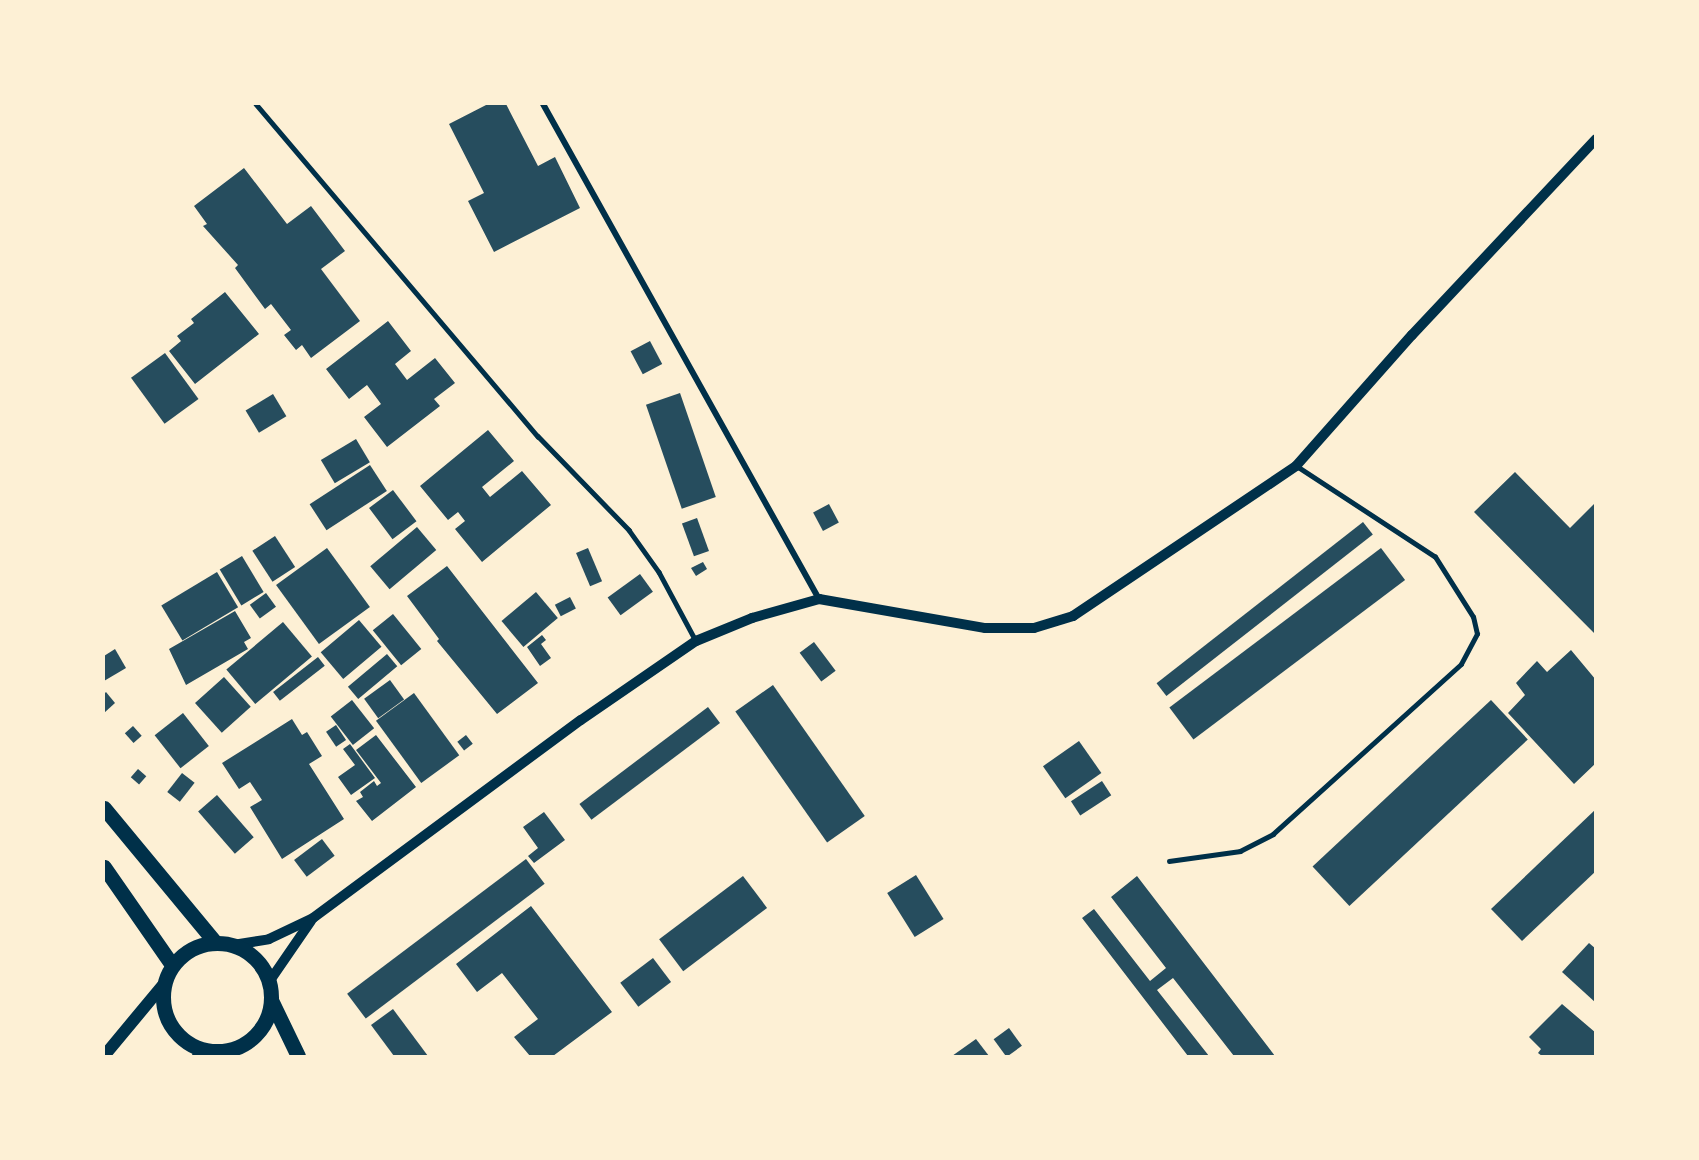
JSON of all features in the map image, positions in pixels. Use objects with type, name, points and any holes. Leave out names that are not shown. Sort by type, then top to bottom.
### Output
[{"type":"main road","points":[[104,808],[215,942]]},
{"type":"main road","points":[[104,867],[172,965]]},
{"type":"main road","points":[[104,1056],[163,985],[172,965],[184,953],[215,942],[233,945],[261,966],[269,982],[271,1000],[268,1016],[248,1042],[211,1054],[187,1042],[172,1027],[163,1007],[163,985]]},
{"type":"main road","points":[[271,1000],[298,1056]]},
{"type":"street","points":[[543,104],[819,599]]},
{"type":"street","points":[[233,945],[269,939],[313,918],[581,720],[696,641],[752,618],[819,599],[985,628],[1034,628],[1072,616],[1296,466],[1412,335],[1596,139]]},
{"type":"street","points":[[269,982],[313,918]]},
{"type":"lane","points":[[256,104],[538,436],[629,530],[659,572],[696,641]]},
{"type":"lane","points":[[1168,861],[1240,851],[1274,834],[1461,664],[1477,634],[1473,617],[1435,557],[1296,466]]},
{"type":"building","points":[[488,104],[506,104],[538,166],[555,157],[580,208],[494,252],[468,201],[484,193],[449,124]]},
{"type":"building","points":[[244,168],[287,224],[311,206],[345,251],[321,269],[360,321],[311,358],[302,345],[296,350],[284,335],[291,330],[271,304],[265,309],[235,268],[238,265],[203,226],[207,224],[194,206]]},
{"type":"building","points":[[225,292],[259,334],[195,384],[169,351],[181,341],[177,336],[194,323],[191,319]]},
{"type":"building","points":[[388,321],[411,351],[395,364],[407,380],[435,358],[455,383],[434,399],[440,406],[387,447],[364,417],[381,404],[367,385],[349,399],[326,369]]},
{"type":"building","points":[[650,341],[662,364],[643,374],[631,351]]},
{"type":"building","points":[[165,353],[199,399],[165,424],[131,378]]},
{"type":"building","points":[[680,393],[716,497],[682,509],[646,405]]},
{"type":"building","points":[[273,394],[286,416],[259,433],[246,410]]},
{"type":"building","points":[[488,430],[514,461],[482,487],[490,497],[522,471],[551,505],[482,562],[455,529],[465,521],[458,512],[448,520],[420,486]]},
{"type":"building","points":[[356,439],[370,462],[335,483],[321,460]]},
{"type":"building","points":[[370,465],[387,491],[326,530],[310,504]]},
{"type":"building","points":[[1515,472],[1570,528],[1596,502],[1596,635],[1474,512]]},
{"type":"building","points":[[393,490],[416,521],[393,539],[369,508]]},
{"type":"building","points":[[829,504],[839,523],[823,531],[813,512]]},
{"type":"building","points":[[697,518],[709,551],[694,556],[682,523]]},
{"type":"building","points":[[1363,522],[1373,535],[1166,696],[1157,683]]},
{"type":"building","points":[[417,527],[436,550],[390,589],[370,566]]},
{"type":"building","points":[[275,536],[295,567],[273,582],[252,551]]},
{"type":"building","points":[[327,548],[370,607],[319,644],[276,585]]},
{"type":"building","points":[[588,548],[602,581],[590,586],[576,553]]},
{"type":"building","points":[[1381,548],[1405,580],[1193,739],[1169,707]]},
{"type":"building","points":[[242,556],[264,592],[241,605],[220,569]]},
{"type":"building","points":[[703,562],[707,569],[696,576],[691,568]]},
{"type":"building","points":[[447,566],[538,683],[497,714],[437,641],[439,639],[407,596]]},
{"type":"building","points":[[217,572],[238,607],[182,641],[161,605]]},
{"type":"building","points":[[640,574],[653,592],[621,615],[608,598]]},
{"type":"building","points":[[536,592],[558,618],[523,647],[502,621]]},
{"type":"building","points":[[266,593],[276,607],[260,619],[250,605]]},
{"type":"building","points":[[570,597],[576,609],[561,616],[555,605]]},
{"type":"building","points":[[235,611],[251,638],[244,642],[248,649],[186,685],[169,649]]},
{"type":"building","points":[[393,614],[421,649],[401,665],[373,630]]},
{"type":"building","points":[[359,620],[381,647],[343,679],[321,652]]},
{"type":"building","points":[[283,622],[312,656],[255,704],[226,670]]},
{"type":"building","points":[[542,635],[546,640],[541,644],[551,658],[540,666],[527,647]]},
{"type":"building","points":[[814,642],[836,671],[821,682],[800,653]]},
{"type":"building","points":[[115,649],[126,668],[104,681],[104,656]]},
{"type":"building","points":[[1571,650],[1596,680],[1596,763],[1574,784],[1508,713],[1525,695],[1516,683],[1537,661],[1547,672]]},
{"type":"building","points":[[387,654],[397,666],[358,699],[348,687]]},
{"type":"building","points":[[318,657],[325,666],[280,701],[273,692]]},
{"type":"building","points":[[224,677],[251,707],[222,733],[195,703]]},
{"type":"building","points":[[390,680],[404,699],[378,718],[364,699]]},
{"type":"building","points":[[773,685],[865,816],[827,842],[735,711]]},
{"type":"building","points":[[106,692],[115,703],[104,713],[104,694]]},
{"type":"building","points":[[414,693],[459,755],[421,783],[376,721]]},
{"type":"building","points":[[352,700],[374,728],[353,745],[331,717]]},
{"type":"building","points":[[1491,700],[1528,739],[1349,906],[1313,866]]},
{"type":"building","points":[[708,707],[720,723],[591,820],[579,804]]},
{"type":"building","points":[[183,713],[209,746],[180,768],[155,735]]},
{"type":"building","points":[[292,719],[302,735],[307,732],[322,756],[309,764],[344,819],[282,859],[250,807],[262,800],[250,782],[239,789],[222,763]]},
{"type":"building","points":[[336,725],[346,740],[336,747],[326,732]]},
{"type":"building","points":[[133,726],[142,736],[134,743],[125,733]]},
{"type":"building","points":[[376,735],[416,787],[372,821],[356,801],[363,797],[360,792],[374,781],[377,786],[381,783],[356,750]]},
{"type":"building","points":[[466,735],[473,744],[464,750],[457,742]]},
{"type":"building","points":[[1079,741],[1101,773],[1065,798],[1043,766]]},
{"type":"building","points":[[350,744],[375,778],[351,795],[338,777],[355,765],[343,749]]},
{"type":"building","points":[[138,769],[146,776],[139,785],[131,777]]},
{"type":"building","points":[[182,773],[195,783],[180,802],[167,792]]},
{"type":"building","points":[[1102,781],[1111,795],[1080,815],[1071,801]]},
{"type":"building","points":[[217,795],[254,837],[235,854],[198,811]]},
{"type":"building","points":[[1596,809],[1596,871],[1522,941],[1491,909]]},
{"type":"building","points":[[544,812],[565,840],[534,863],[528,856],[538,848],[523,827]]},
{"type":"building","points":[[322,839],[335,856],[307,877],[294,860]]},
{"type":"building","points":[[526,859],[545,884],[366,1019],[347,994]]},
{"type":"building","points":[[916,875],[944,919],[915,937],[887,893]]},
{"type":"building","points":[[743,876],[767,908],[683,971],[659,939]]},
{"type":"building","points":[[1137,876],[1275,1056],[1234,1056],[1173,978],[1157,990],[1209,1056],[1188,1056],[1082,918],[1094,909],[1150,981],[1166,968],[1111,897]]},
{"type":"building","points":[[531,906],[612,1012],[553,1056],[530,1056],[514,1037],[538,1019],[502,973],[477,992],[456,964]]},
{"type":"building","points":[[1589,943],[1596,949],[1596,1003],[1562,972]]},
{"type":"building","points":[[653,958],[671,982],[638,1007],[620,983]]},
{"type":"building","points":[[1562,1004],[1596,1033],[1596,1056],[1542,1056],[1538,1053],[1541,1049],[1529,1037]]},
{"type":"building","points":[[393,1009],[428,1056],[394,1056],[371,1025]]},
{"type":"building","points":[[1009,1028],[1022,1046],[1006,1056],[994,1039]]},
{"type":"building","points":[[976,1039],[989,1056],[952,1056]]}]
